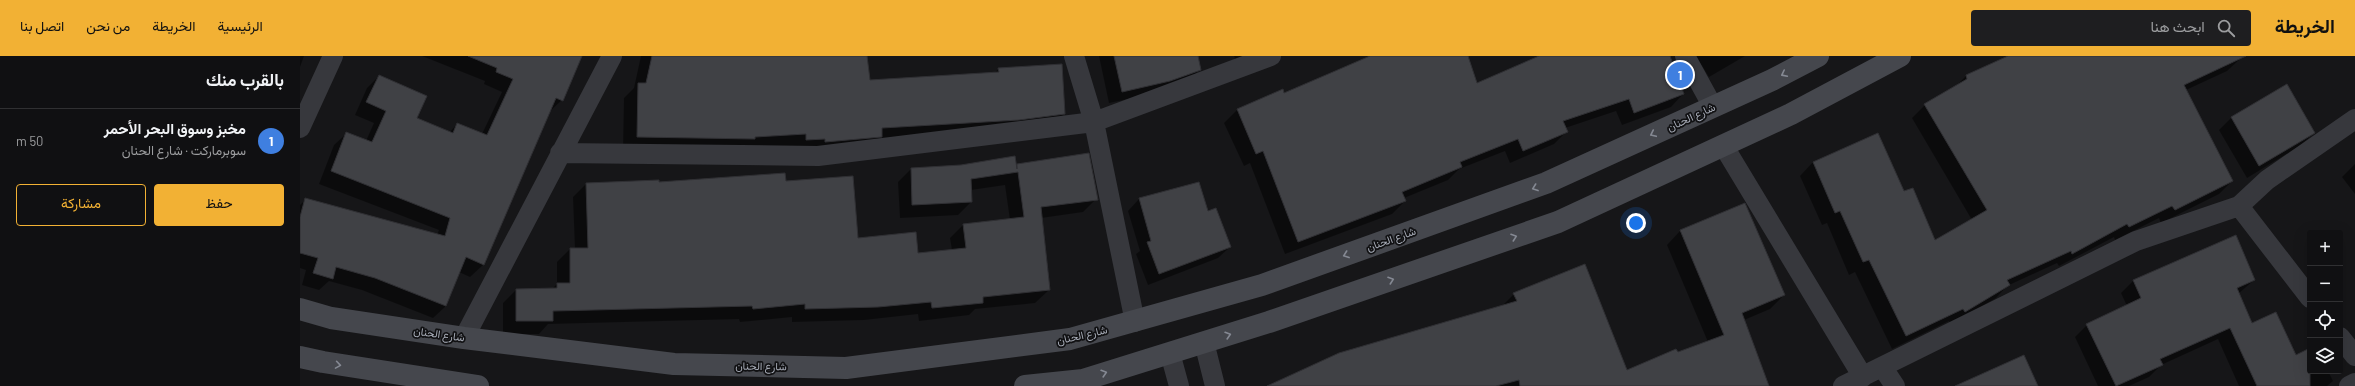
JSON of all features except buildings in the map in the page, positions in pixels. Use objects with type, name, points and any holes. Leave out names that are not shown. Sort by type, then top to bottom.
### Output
[{"type":"main road","name":"شارع الحنان","points":[[300,310],[331,318],[464,338],[674,364],[846,368],[1070,340],[1262,285],[1546,183],[1713,107],[1818,56]]},
{"type":"main road","points":[[1025,386],[1083,380],[1269,322],[1558,222],[1791,114],[1900,56]]},
{"type":"main road","points":[[300,357],[446,384],[478,386]]},
{"type":"street","points":[[300,128],[333,56]]},
{"type":"street","points":[[464,338],[612,56]]},
{"type":"street","points":[[1074,56],[1094,122],[1135,322]]},
{"type":"street","points":[[560,153],[818,156],[1094,122],[1271,56]]},
{"type":"street","points":[[1685,56],[1713,107]]},
{"type":"street","points":[[1843,386],[1883,368],[2136,241],[2239,206],[2267,180],[2355,119]]},
{"type":"street","points":[[1723,145],[1863,377]]},
{"type":"street","points":[[2239,206],[2307,294]]},
{"type":"street","points":[[2342,338],[2355,356]]},
{"type":"street","points":[[1204,342],[1215,386]]},
{"type":"street","points":[[1170,353],[1179,386]]},
{"type":"street","points":[[1883,368],[1895,386]]},
{"type":"street","points":[[2349,386],[2355,382]]},
{"type":"place","name":"مخبز وسوق البحر الأحمر","points":[[1680,75]]}]
